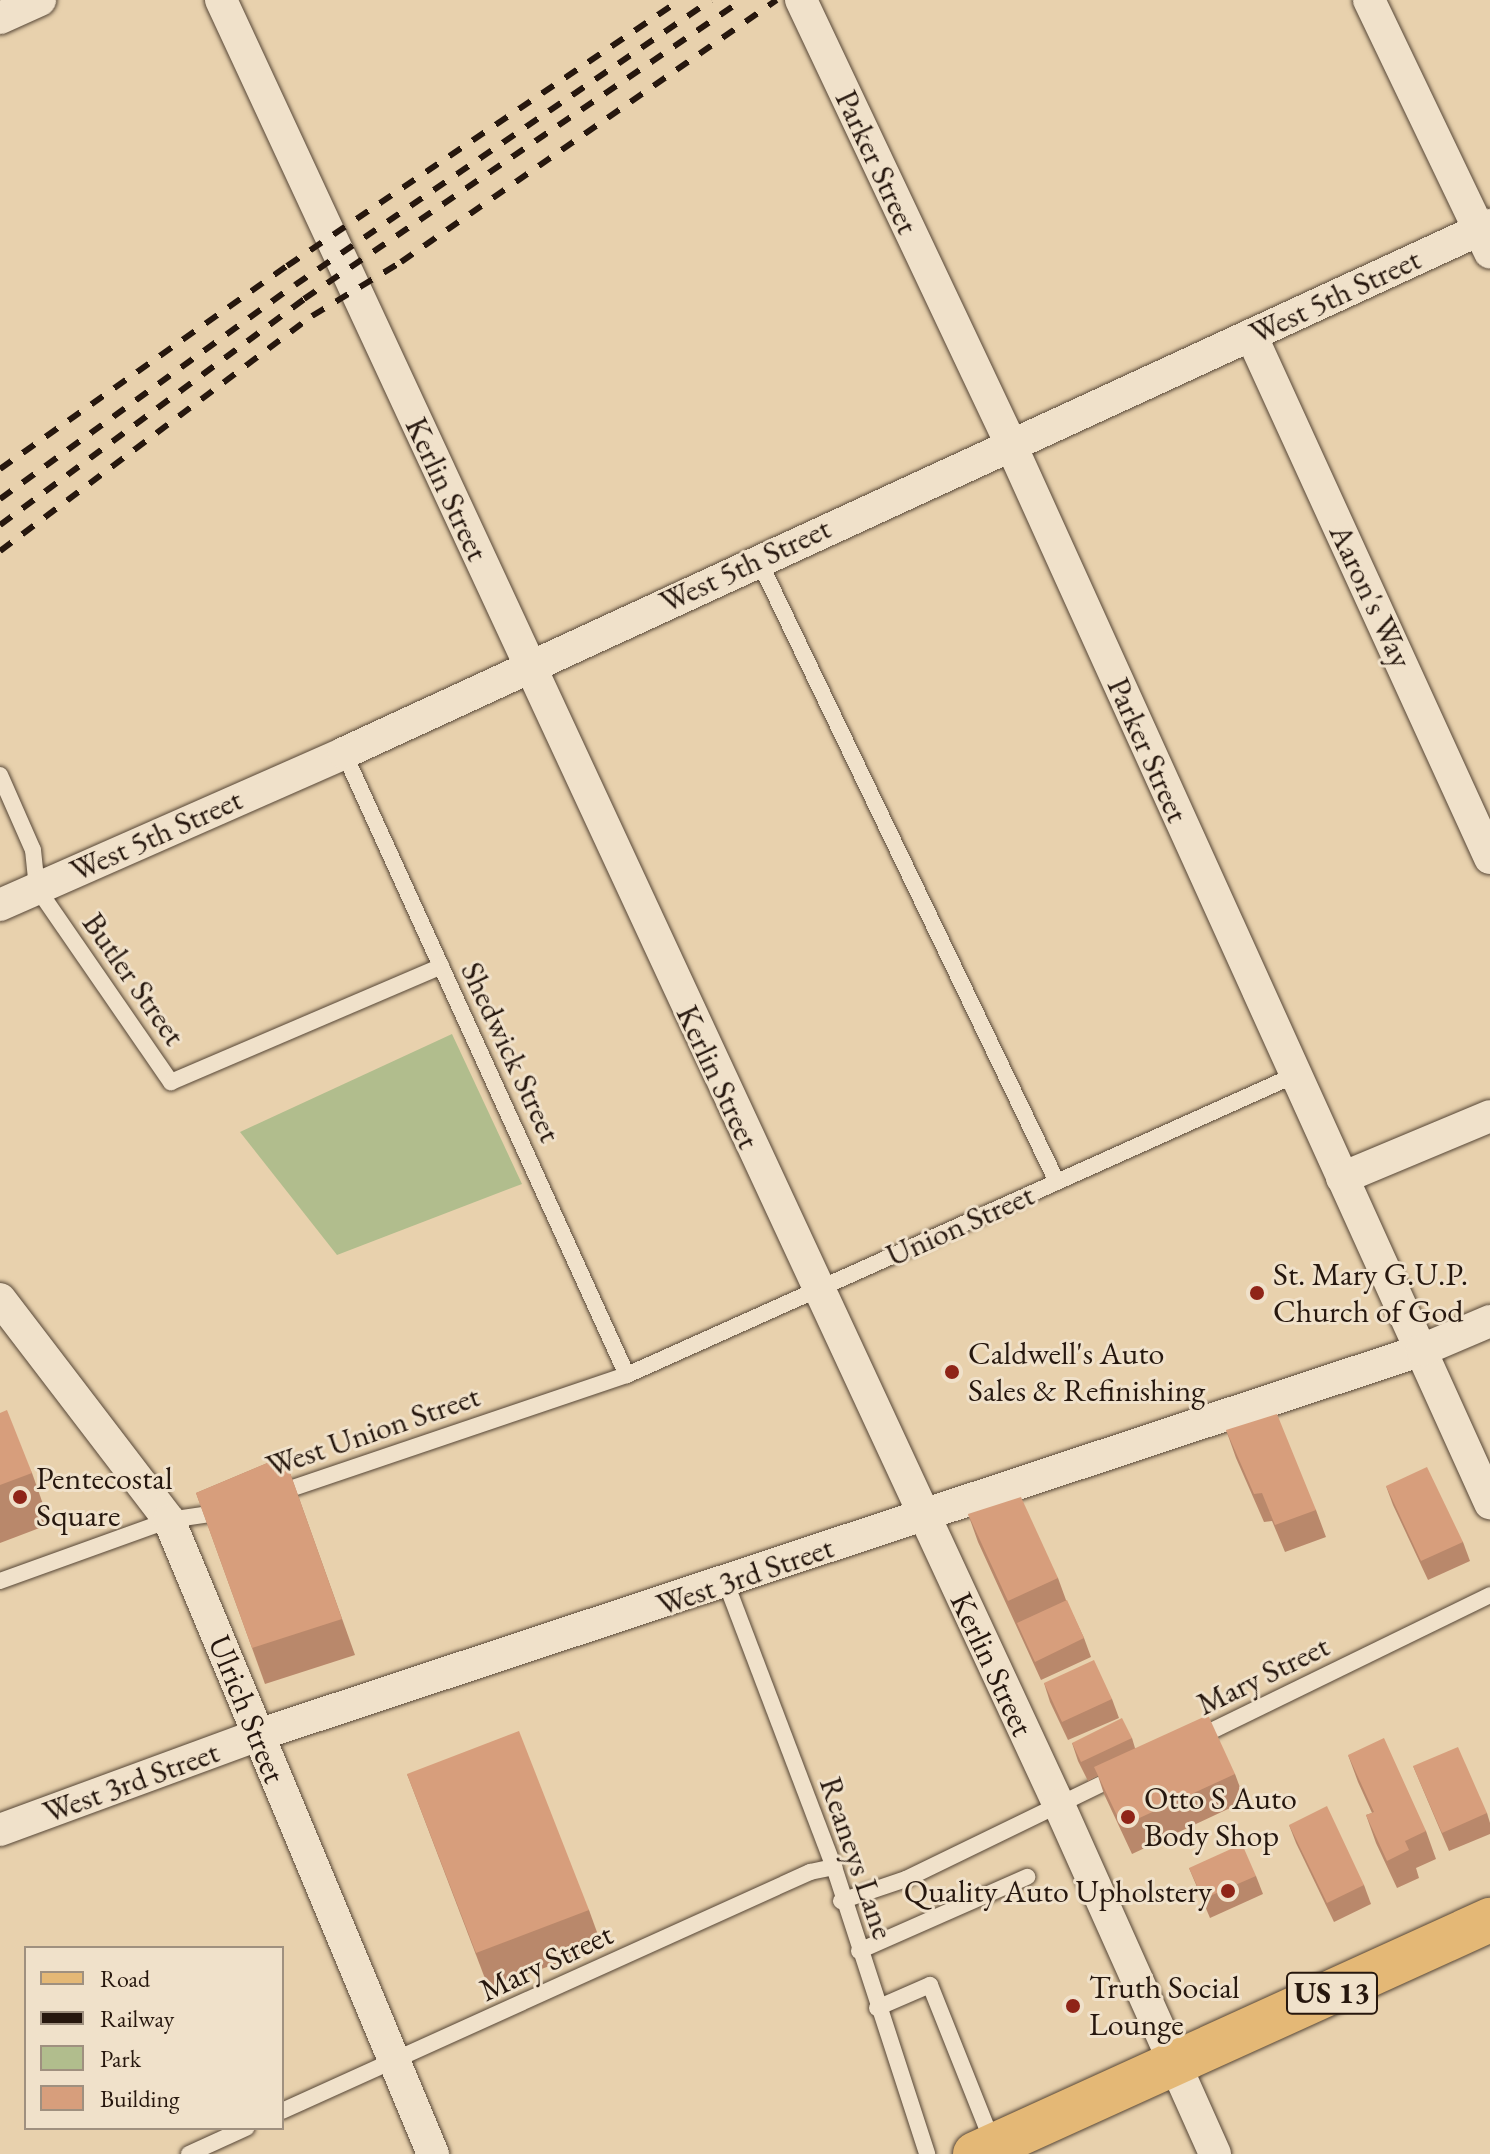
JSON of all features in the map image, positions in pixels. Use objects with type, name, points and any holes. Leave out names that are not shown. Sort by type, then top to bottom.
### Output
[{"type":"main road","name":"US 13","points":[[984,2150],[1490,1920]]},
{"type":"street","points":[[0,18],[40,0]]},
{"type":"street","name":"Kerlin Street","points":[[221,0],[816,1290],[1059,1805],[1215,2154]]},
{"type":"street","name":"Parker Street","points":[[801,0],[1010,443],[1293,1076],[1490,1503]]},
{"type":"street","points":[[1369,0],[1487,235]]},
{"type":"street","name":"West 5th Street","points":[[0,905],[344,753],[1010,443],[1251,335],[1487,235]]},
{"type":"street","name":"Aaron's Way","points":[[1251,335],[1490,858]]},
{"type":"street","points":[[1342,1178],[1490,1116]]},
{"type":"street","name":"Ulrich Street","points":[[0,1299],[169,1520],[433,2154]]},
{"type":"street","name":"West 3rd Street","points":[[0,1830],[258,1735],[726,1583],[1422,1350],[1490,1321]]},
{"type":"lane","points":[[758,559],[1057,1182]]},
{"type":"lane","name":"Shedwick Street","points":[[344,753],[627,1375]]},
{"type":"lane","name":"Butler Street","points":[[0,775],[33,850],[37,888],[171,1082],[441,966]]},
{"type":"lane","name":"Union Street","points":[[627,1375],[1293,1076]]},
{"type":"lane","name":"West Union Street","points":[[0,1581],[169,1520],[217,1515],[627,1375]]},
{"type":"lane","name":"Reaneys Lane","points":[[726,1583],[834,1867],[841,1901],[927,2154]]},
{"type":"lane","name":"Mary Street","points":[[1174,1749],[1490,1595]]},
{"type":"lane","points":[[841,1901],[906,1879],[1131,1770]]},
{"type":"lane","name":"Mary Street","points":[[284,2110],[810,1872],[834,1867]]},
{"type":"lane","points":[[859,1951],[1027,1877]]},
{"type":"lane","points":[[877,2008],[930,1985],[984,2150]]},
{"type":"lane","points":[[189,2154],[242,2130]]},
{"type":"green space","points":[[452,1034],[522,1184],[337,1255],[240,1132]]},
{"type":"building","points":[[7,1410],[32,1473],[0,1485],[0,1413]]},
{"type":"building","points":[[1277,1414],[1316,1510],[1275,1525],[1262,1493],[1254,1494],[1226,1430]]},
{"type":"building","points":[[284,1456],[342,1619],[252,1648],[196,1493]]},
{"type":"building","points":[[1427,1467],[1463,1542],[1421,1561],[1386,1486]]},
{"type":"building","points":[[1021,1497],[1058,1578],[1008,1601],[968,1514]]},
{"type":"building","points":[[1067,1600],[1084,1638],[1035,1662],[1017,1623]]},
{"type":"building","points":[[1094,1660],[1112,1699],[1062,1722],[1044,1683]]},
{"type":"building","points":[[1208,1715],[1235,1774],[1122,1826],[1094,1767]]},
{"type":"building","points":[[1122,1718],[1132,1738],[1081,1762],[1072,1743]]},
{"type":"building","points":[[519,1731],[589,1910],[476,1953],[407,1774]]},
{"type":"building","points":[[1384,1738],[1426,1831],[1405,1841],[1409,1850],[1387,1861],[1366,1815],[1374,1812],[1348,1755]]},
{"type":"building","points":[[1458,1747],[1487,1813],[1442,1833],[1413,1766]]},
{"type":"building","points":[[1327,1806],[1364,1885],[1327,1903],[1289,1825]]},
{"type":"building","points":[[1242,1844],[1256,1876],[1203,1899],[1189,1868]]},
{"type":"railway","points":[[0,469],[287,266],[680,0]]},
{"type":"railway","points":[[0,499],[295,285],[711,0]]},
{"type":"railway","points":[[0,525],[304,299],[742,0]]},
{"type":"railway","points":[[0,551],[312,316],[401,262],[777,0]]},
{"type":"place","name":"St. Mary G.U.P. Church of God","points":[[1257,1293]]},
{"type":"place","name":"Caldwell's Auto Sales & Refinishing","points":[[952,1372]]},
{"type":"place","name":"Pentecostal Square","points":[[20,1497]]},
{"type":"place","name":"Otto S Auto Body Shop","points":[[1128,1817]]},
{"type":"place","name":"Quality Auto Upholstery","points":[[1228,1891]]},
{"type":"place","name":"Truth Social Lounge","points":[[1073,2006]]}]
